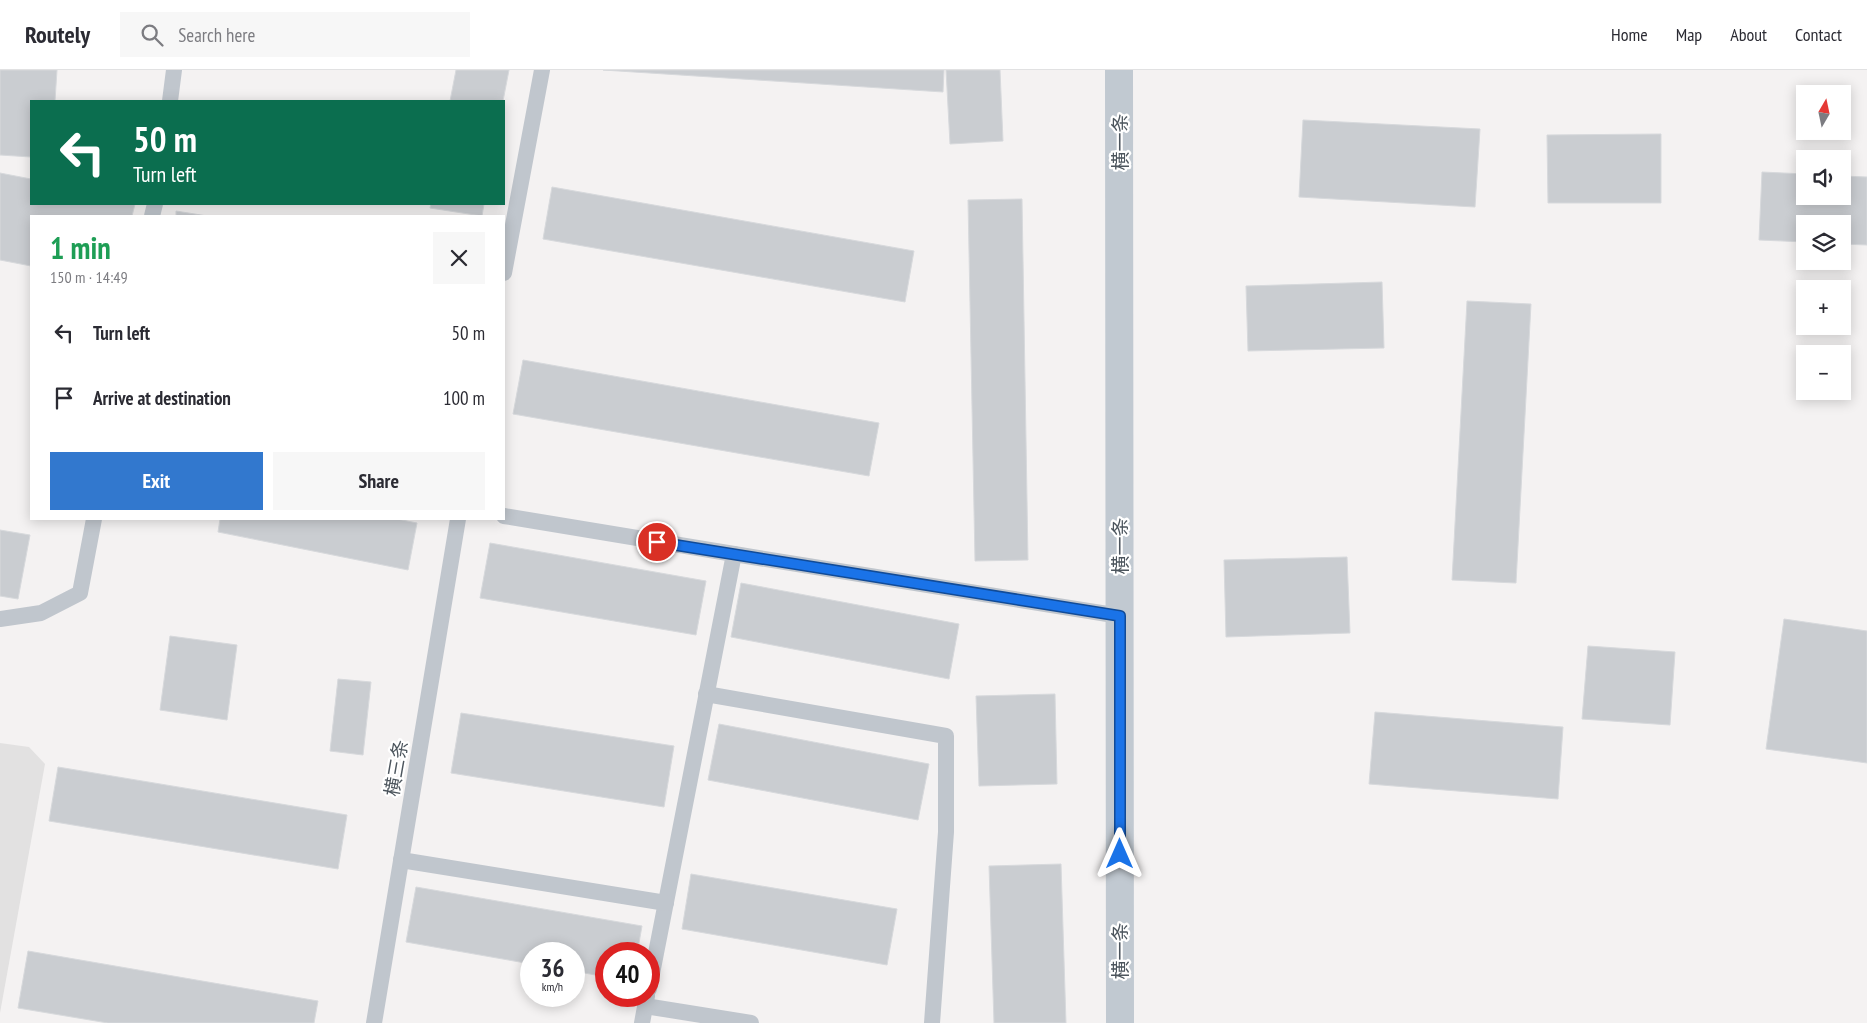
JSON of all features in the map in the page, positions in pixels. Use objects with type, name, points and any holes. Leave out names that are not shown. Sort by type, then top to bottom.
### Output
[{"type":"street","name":"横一条","points":[[1119,70],[1120,1023]]},
{"type":"lane","points":[[170,100],[174,70]]},
{"type":"lane","points":[[505,267],[542,70]]},
{"type":"lane","points":[[505,516],[1120,616]]},
{"type":"lane","points":[[0,619],[41,613],[80,593],[94,520]]},
{"type":"lane","name":"横三条","points":[[374,1023],[458,520]]},
{"type":"lane","points":[[658,942],[734,554]]},
{"type":"lane","points":[[706,694],[946,736],[946,832],[932,1023]]},
{"type":"lane","points":[[401,860],[666,903]]},
{"type":"lane","points":[[660,1004],[750,1023]]},
{"type":"lane","points":[[642,1023],[645,1007]]},
{"type":"shaded area","points":[[0,743],[29,747],[45,764],[0,1013]]},
{"type":"building","points":[[0,70],[57,70],[55,100],[30,100],[30,157],[0,155]]},
{"type":"building","points":[[456,70],[509,70],[503,100],[450,100]]},
{"type":"building","points":[[603,70],[944,70],[943,92]]},
{"type":"building","points":[[946,70],[1000,70],[1003,141],[950,144]]},
{"type":"building","points":[[1303,120],[1480,129],[1475,207],[1299,197]]},
{"type":"building","points":[[1661,134],[1661,203],[1548,203],[1547,135]]},
{"type":"building","points":[[1762,172],[1796,174],[1796,205],[1851,205],[1851,176],[1867,177],[1867,245],[1851,244],[1851,215],[1796,215],[1796,242],[1759,240]]},
{"type":"building","points":[[0,173],[30,179],[30,205],[135,205],[132,215],[30,215],[30,266],[0,260]]},
{"type":"building","points":[[552,187],[914,251],[905,302],[543,239]]},
{"type":"building","points":[[1022,199],[1028,560],[975,561],[968,200]]},
{"type":"building","points":[[431,205],[484,205],[482,215],[430,208]]},
{"type":"building","points":[[176,211],[201,215],[176,215]]},
{"type":"building","points":[[1382,282],[1384,348],[1248,351],[1246,286]]},
{"type":"building","points":[[1467,301],[1531,304],[1516,583],[1452,580]]},
{"type":"building","points":[[523,360],[879,423],[869,476],[513,414]]},
{"type":"building","points":[[220,520],[402,520],[417,523],[408,570],[218,532]]},
{"type":"building","points":[[0,530],[30,535],[18,599],[0,596]]},
{"type":"building","points":[[490,543],[706,581],[696,635],[480,598]]},
{"type":"building","points":[[1347,557],[1350,633],[1226,637],[1224,560]]},
{"type":"building","points":[[741,583],[959,624],[949,679],[731,637]]},
{"type":"building","points":[[1784,619],[1867,631],[1867,763],[1766,749]]},
{"type":"building","points":[[170,636],[237,645],[227,720],[160,710]]},
{"type":"building","points":[[1588,646],[1675,652],[1670,725],[1582,719]]},
{"type":"building","points":[[338,679],[371,682],[363,755],[330,751]]},
{"type":"building","points":[[1055,694],[1057,784],[979,786],[976,696]]},
{"type":"building","points":[[1375,712],[1563,727],[1558,799],[1369,784]]},
{"type":"building","points":[[461,713],[674,746],[664,807],[451,773]]},
{"type":"building","points":[[719,724],[929,764],[918,820],[708,780]]},
{"type":"building","points":[[58,767],[347,815],[338,869],[49,821]]},
{"type":"building","points":[[1061,864],[1066,1023],[994,1023],[989,866]]},
{"type":"building","points":[[691,874],[897,909],[887,965],[682,929]]},
{"type":"building","points":[[416,887],[642,926],[639,942],[595,942],[595,975],[585,973],[585,942],[520,942],[520,962],[406,942]]},
{"type":"building","points":[[28,951],[318,1001],[314,1023],[108,1023],[18,1008]]},
{"type":"route","points":[[657,542],[1120,616],[1120,854]]}]
